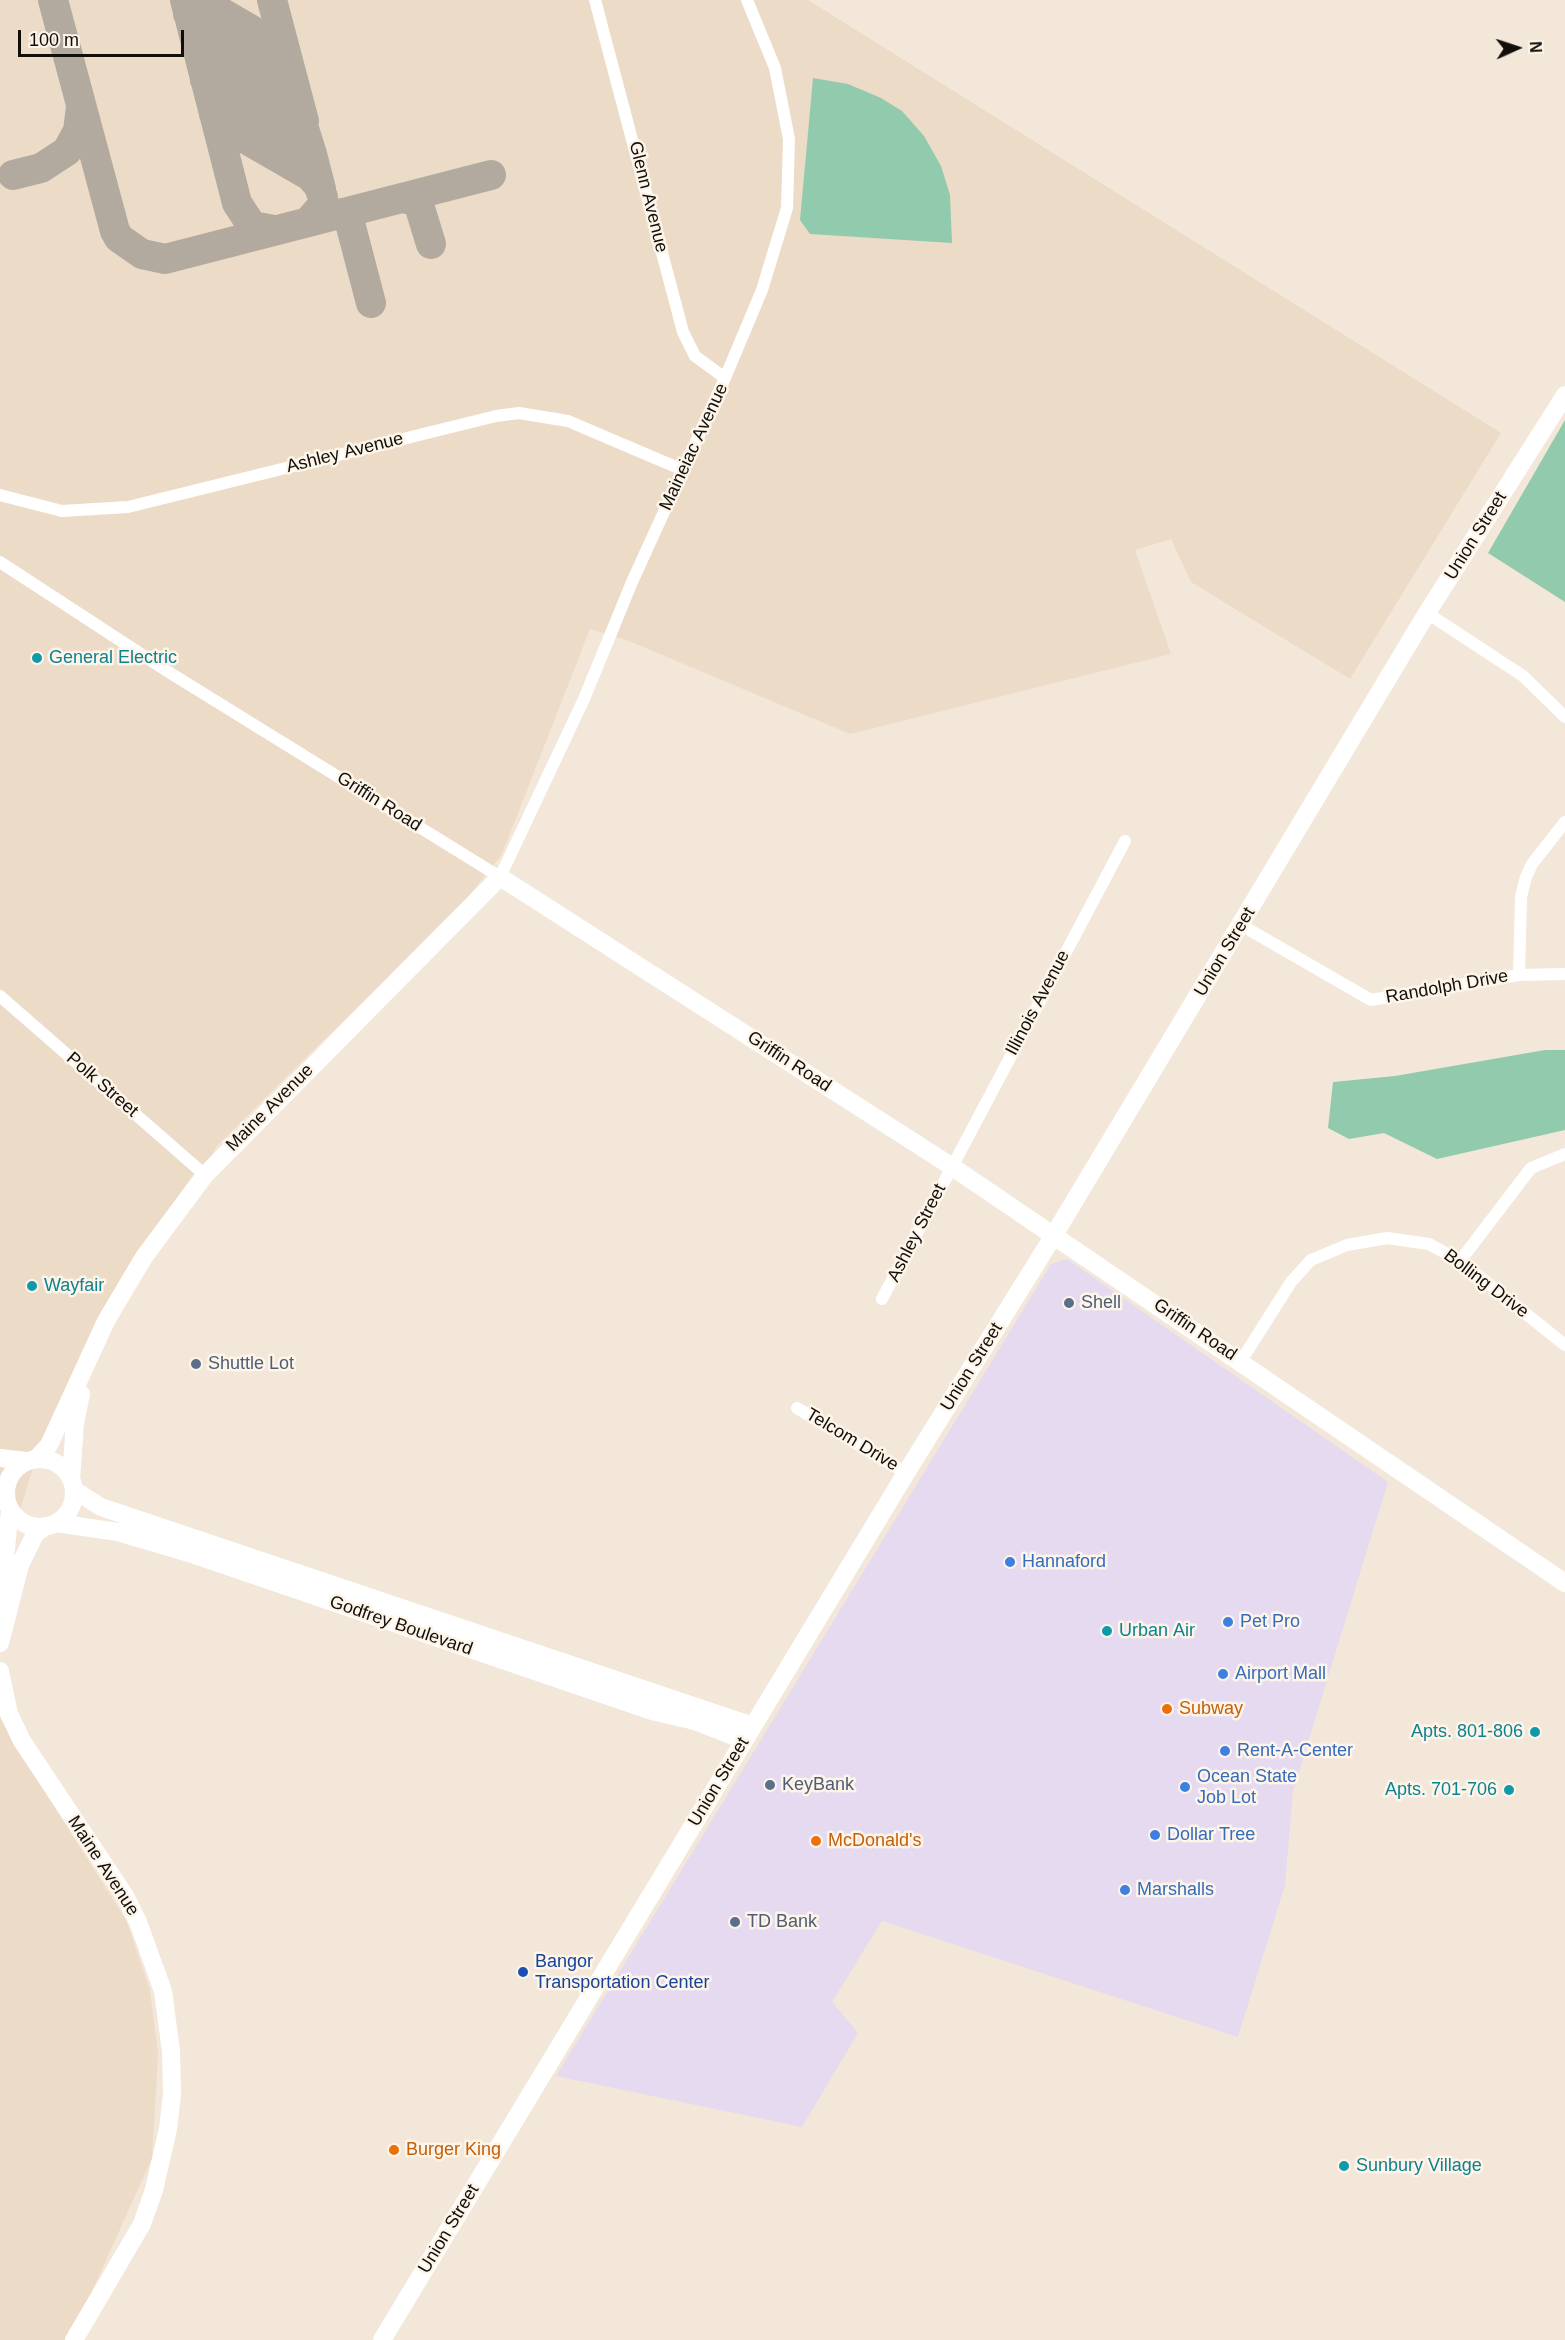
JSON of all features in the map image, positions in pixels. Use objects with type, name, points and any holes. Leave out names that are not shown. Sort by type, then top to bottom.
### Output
[{"type":"street","name":"Glenn Avenue","points":[[595,0],[683,332],[695,356],[725,378]]},
{"type":"street","name":"Maineiac Avenue","points":[[500,878],[584,699],[632,582],[725,378],[762,290],[787,208],[789,139],[775,68],[747,0]]},
{"type":"street","name":"Union Street","points":[[382,2340],[748,1733],[1241,925],[1427,613],[1565,395]]},
{"type":"street","name":"Ashley Avenue","points":[[0,495],[62,511],[128,507],[519,412],[567,421],[683,470]]},
{"type":"street","name":"Griffin Road","points":[[0,562],[167,671],[500,878],[951,1166],[1565,1583]]},
{"type":"street","points":[[1427,613],[1523,676],[1565,717]]},
{"type":"street","points":[[1519,975],[1521,897],[1526,877],[1532,864],[1565,822]]},
{"type":"street","name":"Illinois Avenue","points":[[951,1166],[1125,841]]},
{"type":"street","name":"Maine Avenue","points":[[32,1460],[49,1445],[106,1321],[144,1257],[205,1175],[500,878]]},
{"type":"street","name":"Randolph Drive","points":[[1241,925],[1371,1000],[1519,975],[1565,974]]},
{"type":"street","name":"Polk Street","points":[[0,996],[205,1175]]},
{"type":"street","points":[[1460,1261],[1531,1168],[1565,1154]]},
{"type":"street","name":"Ashley Street","points":[[882,1299],[951,1166]]},
{"type":"street","name":"Bolling Drive","points":[[1241,1361],[1291,1282],[1311,1260],[1347,1245],[1387,1238],[1429,1244],[1460,1261],[1565,1345]]},
{"type":"street","name":"Maine Avenue","points":[[73,1484],[82,1371]]},
{"type":"street","name":"Telcom Drive","points":[[798,1408],[906,1473]]},
{"type":"street","points":[[0,1458],[56,1462],[73,1484],[70,1509],[51,1525],[35,1534],[20,1565],[0,1643]]},
{"type":"street","points":[[0,1613],[9,1481],[13,1473],[32,1460]]},
{"type":"street","name":"Godfrey Boulevard","points":[[73,1484],[101,1507],[748,1733]]},
{"type":"street","points":[[6,1500],[26,1523],[51,1525]]},
{"type":"street","name":"Godfrey Boulevard","points":[[51,1525],[118,1533],[189,1553],[748,1733]]},
{"type":"street","name":"Maine Avenue","points":[[0,1671],[9,1714],[22,1741],[125,1896],[138,1922],[163,1991],[171,2051],[172,2094],[168,2130],[154,2190],[142,2224],[74,2340]]},
{"type":"shaded area","points":[[0,0],[808,0],[1501,433],[1350,679],[1191,582],[1171,539],[1135,550],[1171,654],[850,734],[629,641],[590,629],[502,854],[468,897],[217,1146],[37,1455],[0,1574]]},
{"type":"shaded area","points":[[1067,1259],[1388,1482],[1293,1791],[1285,1885],[1238,2037],[882,1921],[832,2002],[858,2033],[802,2127],[556,2076],[1051,1264]]},
{"type":"shaded area","points":[[0,1709],[41,1786],[126,1920],[150,1990],[158,2054],[152,2158],[81,2316],[66,2340],[0,2340]]},
{"type":"green space","points":[[813,78],[848,84],[881,98],[902,111],[924,136],[941,166],[950,195],[952,243],[810,234],[800,220]]},
{"type":"green space","points":[[1565,420],[1565,602],[1488,553]]},
{"type":"green space","points":[[1545,1050],[1565,1050],[1565,1130],[1437,1159],[1384,1133],[1349,1139],[1328,1128],[1333,1082],[1395,1076]]},
{"type":"taxiway","points":[[53,0],[115,231],[119,238],[142,254],[165,259],[491,175]]},
{"type":"taxiway","points":[[185,0],[237,203],[252,226],[274,230]]},
{"type":"taxiway","points":[[200,0],[279,46],[286,53],[295,87]]},
{"type":"taxiway","points":[[272,0],[286,53]]},
{"type":"taxiway","points":[[188,14],[203,30],[290,82],[295,87],[304,121]]},
{"type":"taxiway","points":[[196,47],[202,55],[300,116],[312,154]]},
{"type":"taxiway","points":[[205,80],[216,93],[307,148],[312,154],[321,189]]},
{"type":"taxiway","points":[[13,175],[41,168],[67,151],[78,131],[81,107]]},
{"type":"taxiway","points":[[214,114],[225,127],[310,176],[318,185],[323,197],[322,206],[308,222]]},
{"type":"taxiway","points":[[401,198],[413,200],[419,205],[431,244]]},
{"type":"taxiway","points":[[342,213],[350,223],[371,303]]},
{"type":"place","name":"General Electric","points":[[37,658]]},
{"type":"place","name":"Wayfair","points":[[32,1286]]},
{"type":"place","name":"Shell","points":[[1069,1303]]},
{"type":"place","name":"Shuttle Lot","points":[[196,1364]]},
{"type":"place","name":"Hannaford","points":[[1010,1562]]},
{"type":"place","name":"Pet Pro","points":[[1228,1622]]},
{"type":"place","name":"Urban Air","points":[[1107,1631]]},
{"type":"place","name":"Airport Mall","points":[[1223,1674]]},
{"type":"place","name":"Subway","points":[[1167,1709]]},
{"type":"place","name":"Apts. 801-806","points":[[1535,1732]]},
{"type":"place","name":"Rent-A-Center","points":[[1225,1751]]},
{"type":"place","name":"KeyBank","points":[[770,1785]]},
{"type":"place","name":"Ocean State Job Lot","points":[[1185,1787]]},
{"type":"place","name":"Apts. 701-706","points":[[1509,1790]]},
{"type":"place","name":"Dollar Tree","points":[[1155,1835]]},
{"type":"place","name":"McDonald's","points":[[816,1841]]},
{"type":"place","name":"Marshalls","points":[[1125,1890]]},
{"type":"place","name":"TD Bank","points":[[735,1922]]},
{"type":"place","name":"Bangor Transportation Center","points":[[523,1972]]},
{"type":"place","name":"Burger King","points":[[394,2150]]},
{"type":"place","name":"Sunbury Village","points":[[1344,2166]]}]
